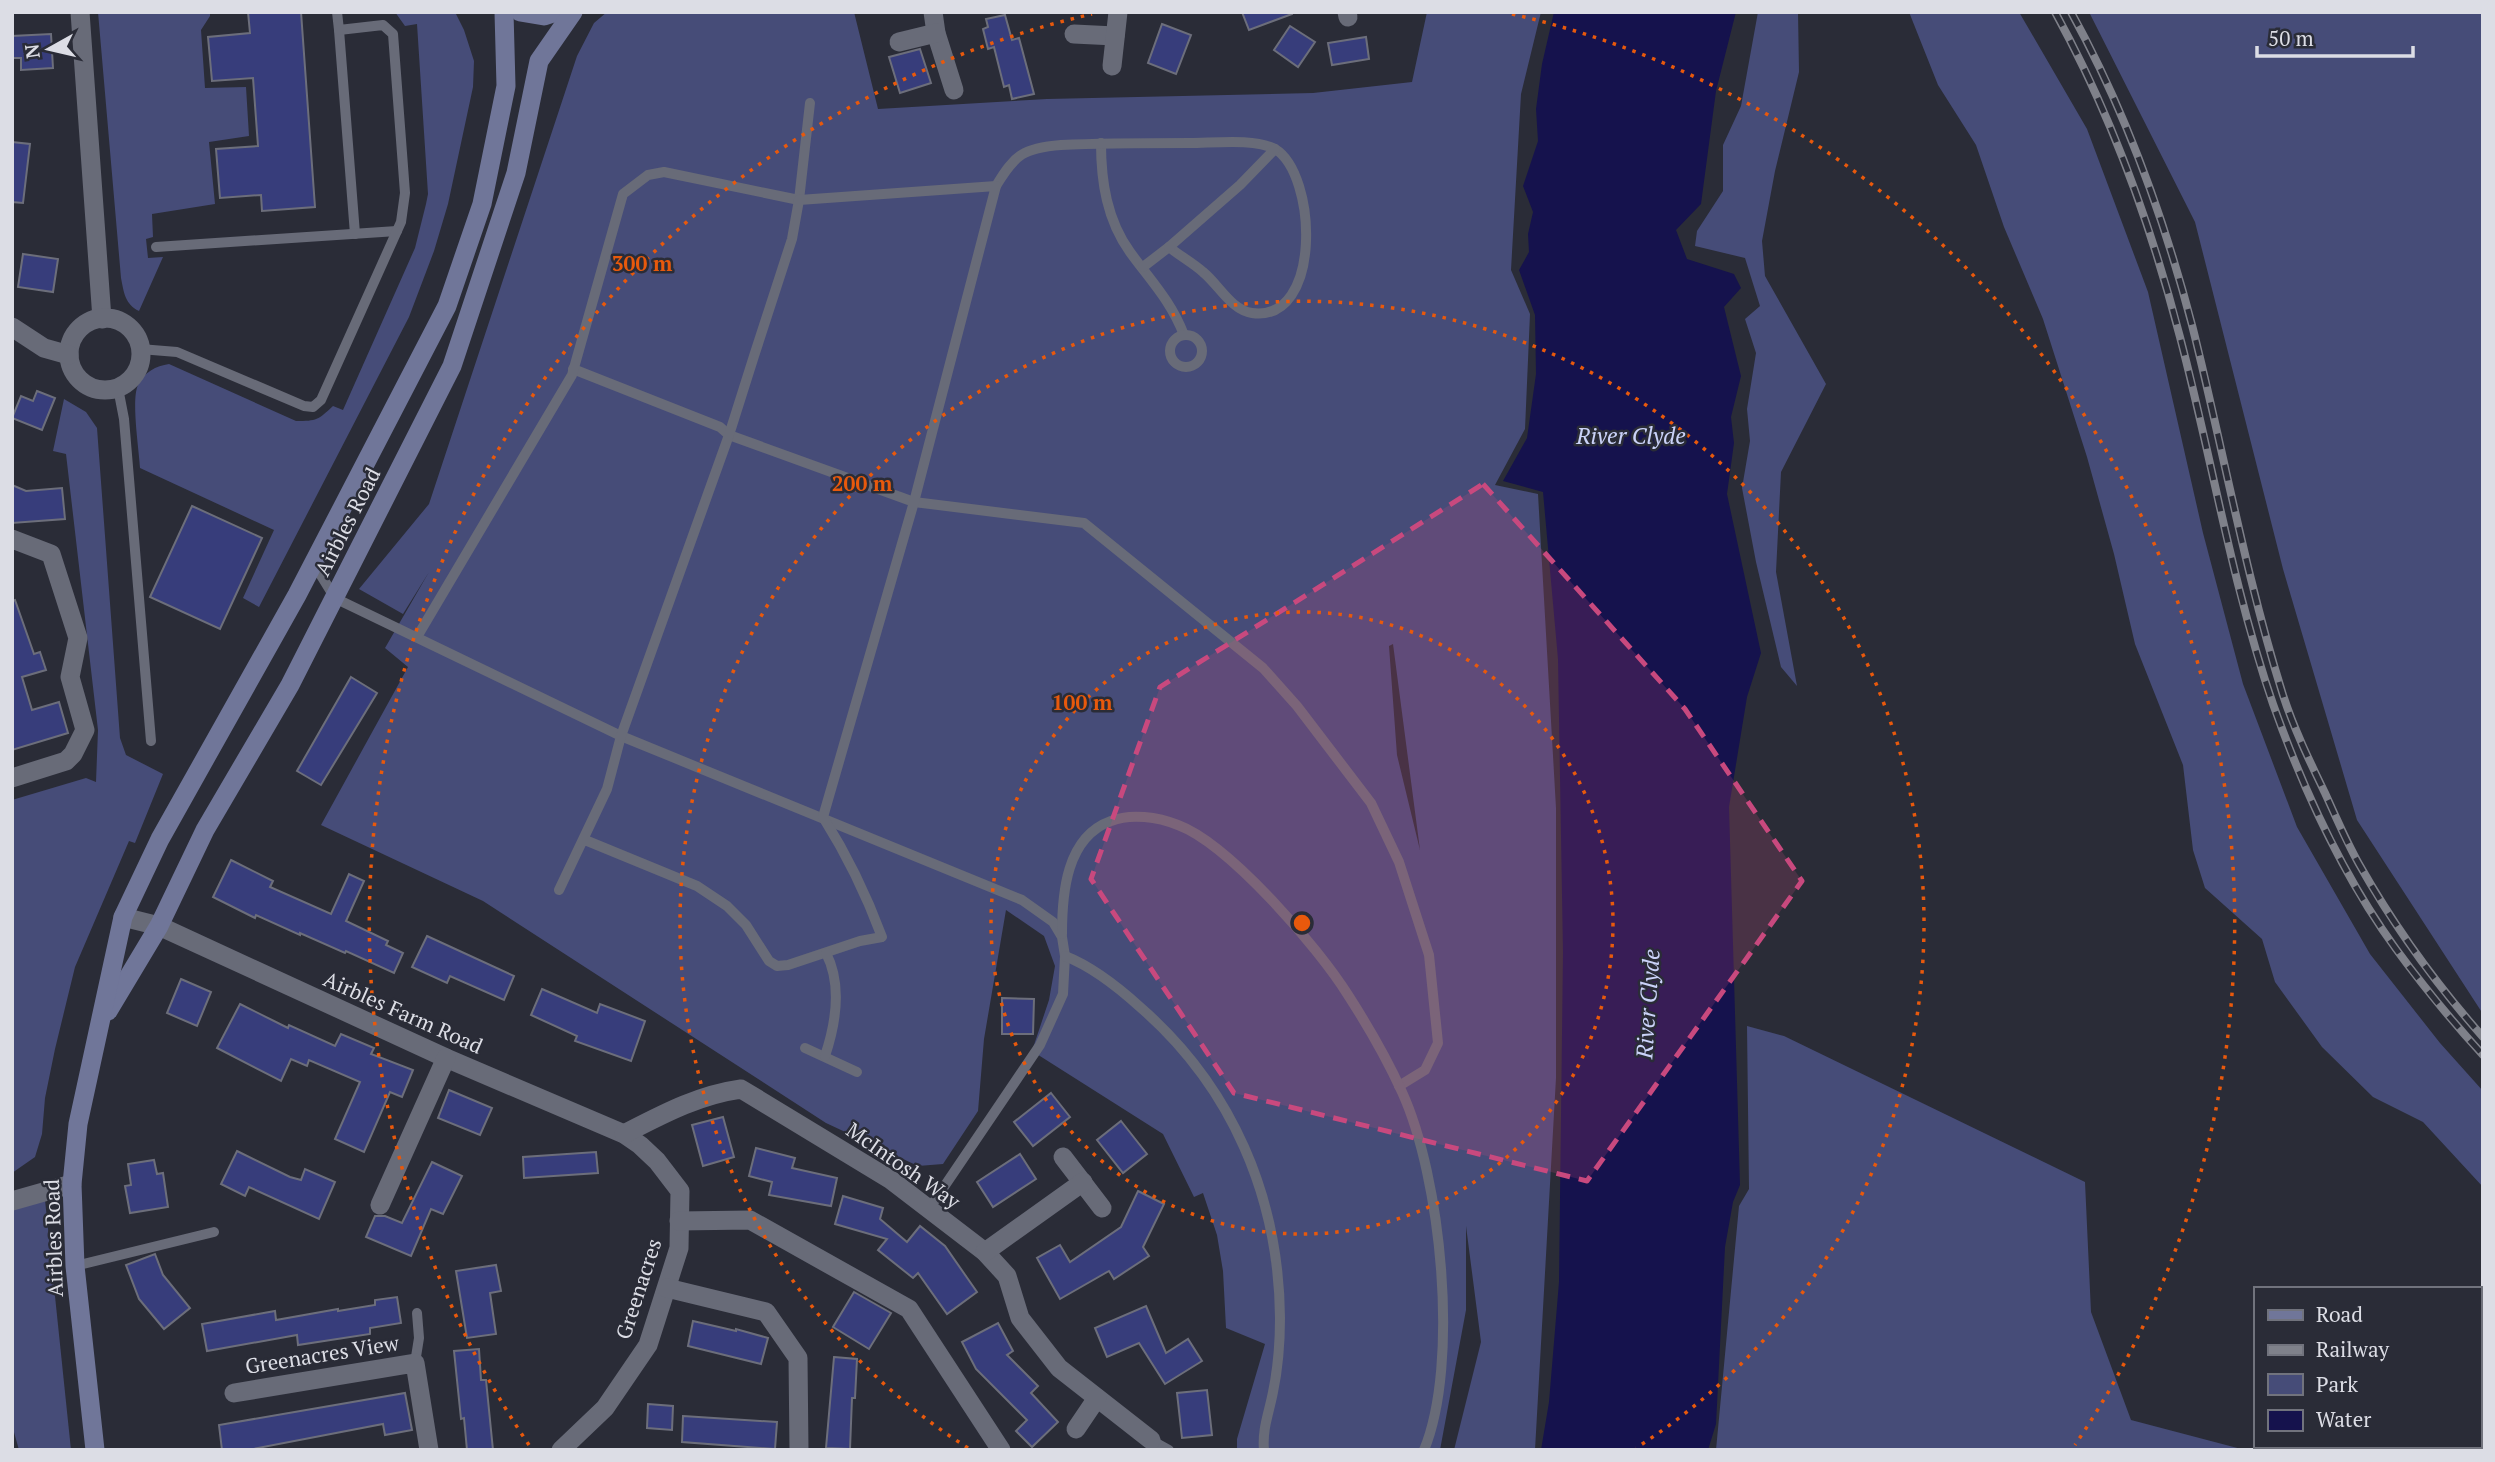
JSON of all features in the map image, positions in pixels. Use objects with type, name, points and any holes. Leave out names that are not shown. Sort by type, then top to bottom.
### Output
[{"type":"main road","name":"Airbles Road","points":[[95,1450],[75,1266],[72,1184],[78,1124],[123,916],[160,839],[313,564],[447,306],[482,204],[506,86],[504,12]]},
{"type":"main road","points":[[520,12],[544,16],[556,12]]},
{"type":"main road","name":"Airbles Road","points":[[98,1027],[159,926],[205,830],[290,685],[452,366],[516,173],[539,61],[573,12]]},
{"type":"street","points":[[80,12],[102,319]]},
{"type":"street","points":[[933,12],[936,33],[954,90]]},
{"type":"street","points":[[1112,66],[1118,12]]},
{"type":"street","points":[[900,42],[936,33]]},
{"type":"street","points":[[1074,34],[1115,36]]},
{"type":"street","points":[[102,319],[125,324],[133,332],[140,349],[139,366],[134,376],[118,388],[103,391],[82,382],[74,373],[69,355],[72,338],[80,328],[90,321],[102,319]]},
{"type":"street","points":[[12,327],[44,348],[69,355]]},
{"type":"street","points":[[12,539],[51,554],[78,638],[70,677],[85,730],[73,754],[66,761],[12,778]]},
{"type":"street","name":"Airbles Farm Road","points":[[123,916],[159,926],[446,1058],[624,1134],[657,1161]]},
{"type":"street","points":[[380,1205],[446,1058]]},
{"type":"street","name":"McIntosh Way","points":[[624,1134],[712,1093],[741,1089],[891,1180],[985,1252],[1007,1276],[1020,1318],[1059,1368],[1151,1440]]},
{"type":"street","points":[[1063,1157],[1101,1208]]},
{"type":"street","name":"Greenacres","points":[[561,1450],[605,1408],[649,1345],[679,1248],[680,1191],[657,1161]]},
{"type":"street","points":[[985,1252],[1083,1182]]},
{"type":"street","points":[[12,1201],[72,1184]]},
{"type":"street","points":[[679,1221],[750,1220],[909,1309],[1001,1450]]},
{"type":"street","points":[[667,1288],[766,1311],[798,1358],[799,1450]]},
{"type":"street","name":"Greenacres View","points":[[234,1393],[415,1363],[429,1450]]},
{"type":"street","points":[[1076,1429],[1097,1398]]},
{"type":"lane","points":[[337,12],[355,234]]},
{"type":"lane","points":[[140,349],[177,352],[304,406],[313,407],[321,400],[401,222],[405,193],[393,34],[383,25],[339,30]]},
{"type":"lane","points":[[559,890],[607,789],[621,736],[729,435],[792,239],[810,103]]},
{"type":"lane","points":[[822,817],[914,502],[996,186],[1012,160],[1028,151],[1045,146],[1101,143],[1241,142],[1275,149],[1294,171],[1299,186],[1306,237],[1304,268],[1299,283],[1282,305],[1267,312],[1250,313],[1233,304],[1203,272],[1169,247]]},
{"type":"lane","points":[[1101,143],[1109,212],[1127,246],[1178,320],[1184,335]]},
{"type":"lane","points":[[1143,267],[1240,185],[1275,149]]},
{"type":"lane","points":[[417,637],[573,369],[623,194],[648,175],[664,172],[799,200],[996,186]]},
{"type":"lane","points":[[156,247],[397,231]]},
{"type":"lane","points":[[573,369],[720,427],[729,435],[914,502],[1084,523],[1263,668],[1297,706],[1371,803],[1399,862],[1429,955],[1437,1043],[1425,1070],[1399,1086]]},
{"type":"lane","points":[[118,388],[124,419],[150,741]]},
{"type":"lane","points":[[313,564],[335,598],[621,736],[1023,900],[1053,922],[1062,937]]},
{"type":"lane","points":[[585,840],[697,887],[727,906],[746,925],[769,961],[777,966],[788,965],[859,941],[882,937],[866,895],[839,842],[822,817]]},
{"type":"lane","points":[[929,1209],[1040,1045],[1063,994],[1065,956],[1062,907],[1067,876],[1076,853],[1101,824],[1118,818],[1156,818],[1179,825],[1224,855],[1320,955],[1348,995],[1399,1086],[1412,1116],[1425,1162],[1441,1274],[1444,1333],[1442,1368],[1432,1431],[1424,1450]]},
{"type":"lane","points":[[825,1056],[835,1021],[831,963],[826,953]]},
{"type":"lane","points":[[1065,956],[1121,990],[1165,1029],[1203,1073],[1224,1105],[1252,1164],[1269,1222],[1279,1306],[1276,1374],[1265,1421],[1264,1450]]},
{"type":"lane","points":[[805,1048],[857,1072]]},
{"type":"lane","points":[[75,1266],[214,1233]]},
{"type":"lane","points":[[415,1363],[419,1338],[417,1313]]},
{"type":"lane","name":"McIntosh Way","points":[[1151,1440],[1169,1450]]},
{"type":"highlighted area","points":[[1483,484],[1685,709],[1802,881],[1587,1181],[1234,1093],[1091,879],[1160,687]]},
{"type":"green space","points":[[98,12],[210,12],[201,30],[205,88],[246,87],[249,136],[209,142],[215,204],[152,214],[153,237],[146,239],[148,258],[163,257],[139,311],[128,301],[121,278]]},
{"type":"green space","points":[[395,12],[455,12],[474,61],[473,87],[448,204],[409,317],[259,607],[243,598],[274,530],[140,468],[135,413],[136,392],[147,373],[169,364],[296,421],[317,419],[333,406],[343,410],[415,248],[428,194],[417,24],[405,26]]},
{"type":"green space","points":[[607,12],[854,12],[878,109],[1047,99],[1313,93],[1412,82],[1427,12],[1541,12],[1521,94],[1511,270],[1530,314],[1525,429],[1495,485],[1538,494],[1556,808],[1556,1078],[1535,1450],[1454,1450],[1481,1342],[1466,1226],[1466,1310],[1440,1450],[1237,1450],[1237,1439],[1265,1344],[1226,1328],[1223,1271],[1217,1235],[1203,1193],[1194,1197],[1163,1134],[1032,1051],[1049,1000],[1055,966],[1044,936],[1006,910],[984,1039],[978,1111],[943,1164],[918,1166],[826,1123],[483,901],[321,825],[408,667],[385,648],[429,572],[403,614],[359,589],[429,504],[577,56],[594,23]],"holes":[[[1393,644],[1420,850],[1397,755],[1389,646]]]},
{"type":"green space","points":[[1758,12],[1798,12],[1799,72],[1775,171],[1762,241],[1765,276],[1826,384],[1781,472],[1776,572],[1797,686],[1781,667],[1742,488],[1750,441],[1747,409],[1756,353],[1745,319],[1760,306],[1745,258],[1695,246],[1697,231],[1723,191],[1723,145],[1741,106]]},
{"type":"green space","points":[[1909,12],[2019,12],[2087,129],[2148,292],[2203,533],[2243,684],[2297,827],[2370,954],[2440,1043],[2483,1091],[2483,1187],[2423,1122],[2373,1097],[2322,1047],[2275,982],[2262,939],[2205,888],[2193,850],[2183,765],[2135,644],[2087,457],[2043,319],[2004,227],[1976,145],[1938,85]]},
{"type":"green space","points":[[2089,12],[2483,12],[2483,1014],[2357,820],[2283,569],[2195,222]]},
{"type":"green space","points":[[64,399],[86,412],[97,428],[120,738],[126,755],[163,774],[135,843],[129,841],[75,967],[55,1049],[45,1098],[42,1134],[35,1157],[12,1173],[12,800],[86,778],[96,782],[98,730],[66,454],[53,451]]},
{"type":"green space","points":[[1747,1026],[1784,1036],[2085,1182],[2091,1312],[2131,1420],[2245,1450],[1716,1450],[1739,1206],[1749,1189]]},
{"type":"green space","points":[[45,1200],[71,1450],[19,1450],[12,1425],[12,1209]]},
{"type":"green space","points":[[2483,1426],[2483,1450],[2283,1450],[2481,1448]]},
{"type":"water","name":"River Clyde","points":[[1554,12],[1736,12],[1716,91],[1701,204],[1676,230],[1687,259],[1734,274],[1741,288],[1724,307],[1741,376],[1731,417],[1734,443],[1727,494],[1761,653],[1747,697],[1729,807],[1740,1185],[1733,1202],[1725,1247],[1716,1424],[1708,1450],[1541,1450],[1549,1402],[1559,1282],[1563,952],[1558,659],[1543,492],[1503,481],[1527,438],[1536,374],[1535,315],[1519,270],[1529,252],[1528,234],[1533,212],[1523,186],[1538,141],[1536,109],[1542,64]]},
{"type":"building","points":[[248,12],[301,12],[315,207],[262,211],[261,195],[220,198],[216,149],[258,146],[253,78],[212,81],[208,37],[250,33]]},
{"type":"building","points":[[1242,12],[1292,12],[1292,14],[1249,30]]},
{"type":"building","points":[[1005,15],[1012,40],[1019,38],[1034,94],[1012,99],[1009,85],[1004,87],[994,47],[988,49],[983,29],[988,27],[986,19]]},
{"type":"building","points":[[1162,24],[1191,35],[1176,74],[1148,63]]},
{"type":"building","points":[[1290,26],[1315,42],[1298,67],[1274,50]]},
{"type":"building","points":[[51,34],[53,68],[21,70],[21,58],[12,58],[12,36]]},
{"type":"building","points":[[1366,37],[1369,59],[1332,65],[1328,43]]},
{"type":"building","points":[[920,49],[931,83],[900,93],[889,57]]},
{"type":"building","points":[[12,142],[30,144],[23,203],[12,202]]},
{"type":"building","points":[[23,254],[58,259],[53,292],[18,287]]},
{"type":"building","points":[[37,391],[55,398],[42,430],[12,418],[21,396],[33,401]]},
{"type":"building","points":[[12,485],[26,491],[62,488],[65,519],[12,523]]},
{"type":"building","points":[[192,506],[262,538],[220,629],[150,597]]},
{"type":"building","points":[[15,600],[34,654],[40,652],[46,670],[22,677],[32,710],[59,702],[68,733],[12,750],[12,601]]},
{"type":"building","points":[[351,677],[377,693],[321,785],[297,771]]},
{"type":"building","points":[[231,860],[273,881],[270,887],[331,914],[349,874],[364,881],[346,921],[388,941],[386,945],[403,953],[394,973],[256,915],[255,918],[213,897]]},
{"type":"building","points":[[427,936],[514,976],[504,1000],[450,976],[447,983],[412,967]]},
{"type":"building","points":[[181,979],[211,992],[197,1026],[167,1013]]},
{"type":"building","points":[[542,989],[597,1013],[600,1004],[645,1021],[631,1061],[575,1041],[577,1036],[531,1015]]},
{"type":"building","points":[[1002,998],[1034,999],[1033,1034],[1002,1034]]},
{"type":"building","points":[[240,1004],[288,1028],[289,1025],[335,1046],[341,1034],[374,1048],[371,1054],[413,1070],[402,1097],[390,1092],[364,1152],[335,1139],[360,1082],[309,1060],[307,1066],[291,1059],[281,1081],[217,1048]]},
{"type":"building","points":[[449,1090],[492,1108],[480,1135],[438,1118]]},
{"type":"building","points":[[1051,1093],[1070,1117],[1033,1146],[1014,1122]]},
{"type":"building","points":[[723,1117],[734,1157],[703,1166],[692,1125]]},
{"type":"building","points":[[1121,1121],[1147,1154],[1123,1173],[1097,1140]]},
{"type":"building","points":[[756,1148],[795,1158],[792,1168],[837,1178],[831,1206],[769,1195],[772,1182],[749,1176]]},
{"type":"building","points":[[237,1151],[290,1177],[301,1180],[305,1169],[335,1182],[319,1219],[249,1187],[245,1196],[221,1184]]},
{"type":"building","points":[[596,1152],[598,1173],[524,1178],[523,1157]]},
{"type":"building","points":[[1020,1154],[1036,1179],[993,1207],[977,1182]]},
{"type":"building","points":[[154,1160],[157,1174],[163,1173],[168,1207],[130,1213],[125,1186],[131,1185],[128,1164]]},
{"type":"building","points":[[432,1162],[462,1176],[443,1214],[431,1209],[411,1256],[366,1237],[375,1216],[385,1216],[402,1223]]},
{"type":"building","points":[[1138,1191],[1164,1204],[1143,1247],[1149,1256],[1114,1279],[1109,1271],[1060,1299],[1037,1258],[1060,1245],[1070,1262],[1121,1227]]},
{"type":"building","points":[[843,1196],[883,1208],[880,1219],[907,1242],[920,1226],[945,1246],[977,1292],[947,1314],[918,1273],[913,1278],[878,1250],[887,1239],[835,1224]]},
{"type":"building","points":[[155,1254],[163,1275],[190,1308],[164,1329],[139,1299],[126,1265]]},
{"type":"building","points":[[496,1265],[501,1291],[490,1293],[496,1334],[467,1338],[456,1271]]},
{"type":"building","points":[[854,1292],[891,1313],[869,1349],[833,1327]]},
{"type":"building","points":[[397,1297],[401,1323],[370,1328],[370,1334],[298,1345],[297,1335],[207,1351],[202,1324],[275,1311],[276,1320],[375,1305],[375,1300]]},
{"type":"building","points":[[1146,1306],[1166,1353],[1188,1339],[1202,1361],[1165,1384],[1139,1343],[1107,1357],[1095,1328]]},
{"type":"building","points":[[693,1321],[768,1338],[761,1364],[688,1346]]},
{"type":"building","points":[[998,1323],[1013,1351],[1007,1355],[1038,1386],[1031,1393],[1058,1422],[1032,1447],[1016,1431],[1027,1420],[976,1369],[962,1342]]},
{"type":"building","points":[[479,1349],[481,1380],[486,1380],[493,1450],[467,1450],[464,1418],[461,1419],[454,1351]]},
{"type":"building","points":[[834,1357],[857,1359],[850,1449],[826,1448]]},
{"type":"building","points":[[1207,1390],[1212,1435],[1182,1438],[1177,1393]]},
{"type":"building","points":[[405,1393],[412,1430],[385,1435],[383,1424],[248,1450],[222,1450],[219,1425]]},
{"type":"building","points":[[648,1404],[673,1406],[672,1430],[647,1428]]},
{"type":"building","points":[[683,1416],[777,1422],[775,1449],[682,1442]]},
{"type":"railway","points":[[2055,12],[2112,130],[2156,253],[2192,383],[2246,614],[2273,704],[2297,768],[2342,862],[2377,921],[2427,990],[2483,1055]]},
{"type":"railway","points":[[2071,12],[2126,126],[2169,245],[2192,325],[2257,603],[2292,720],[2345,838],[2372,887],[2416,953],[2483,1037]]}]
